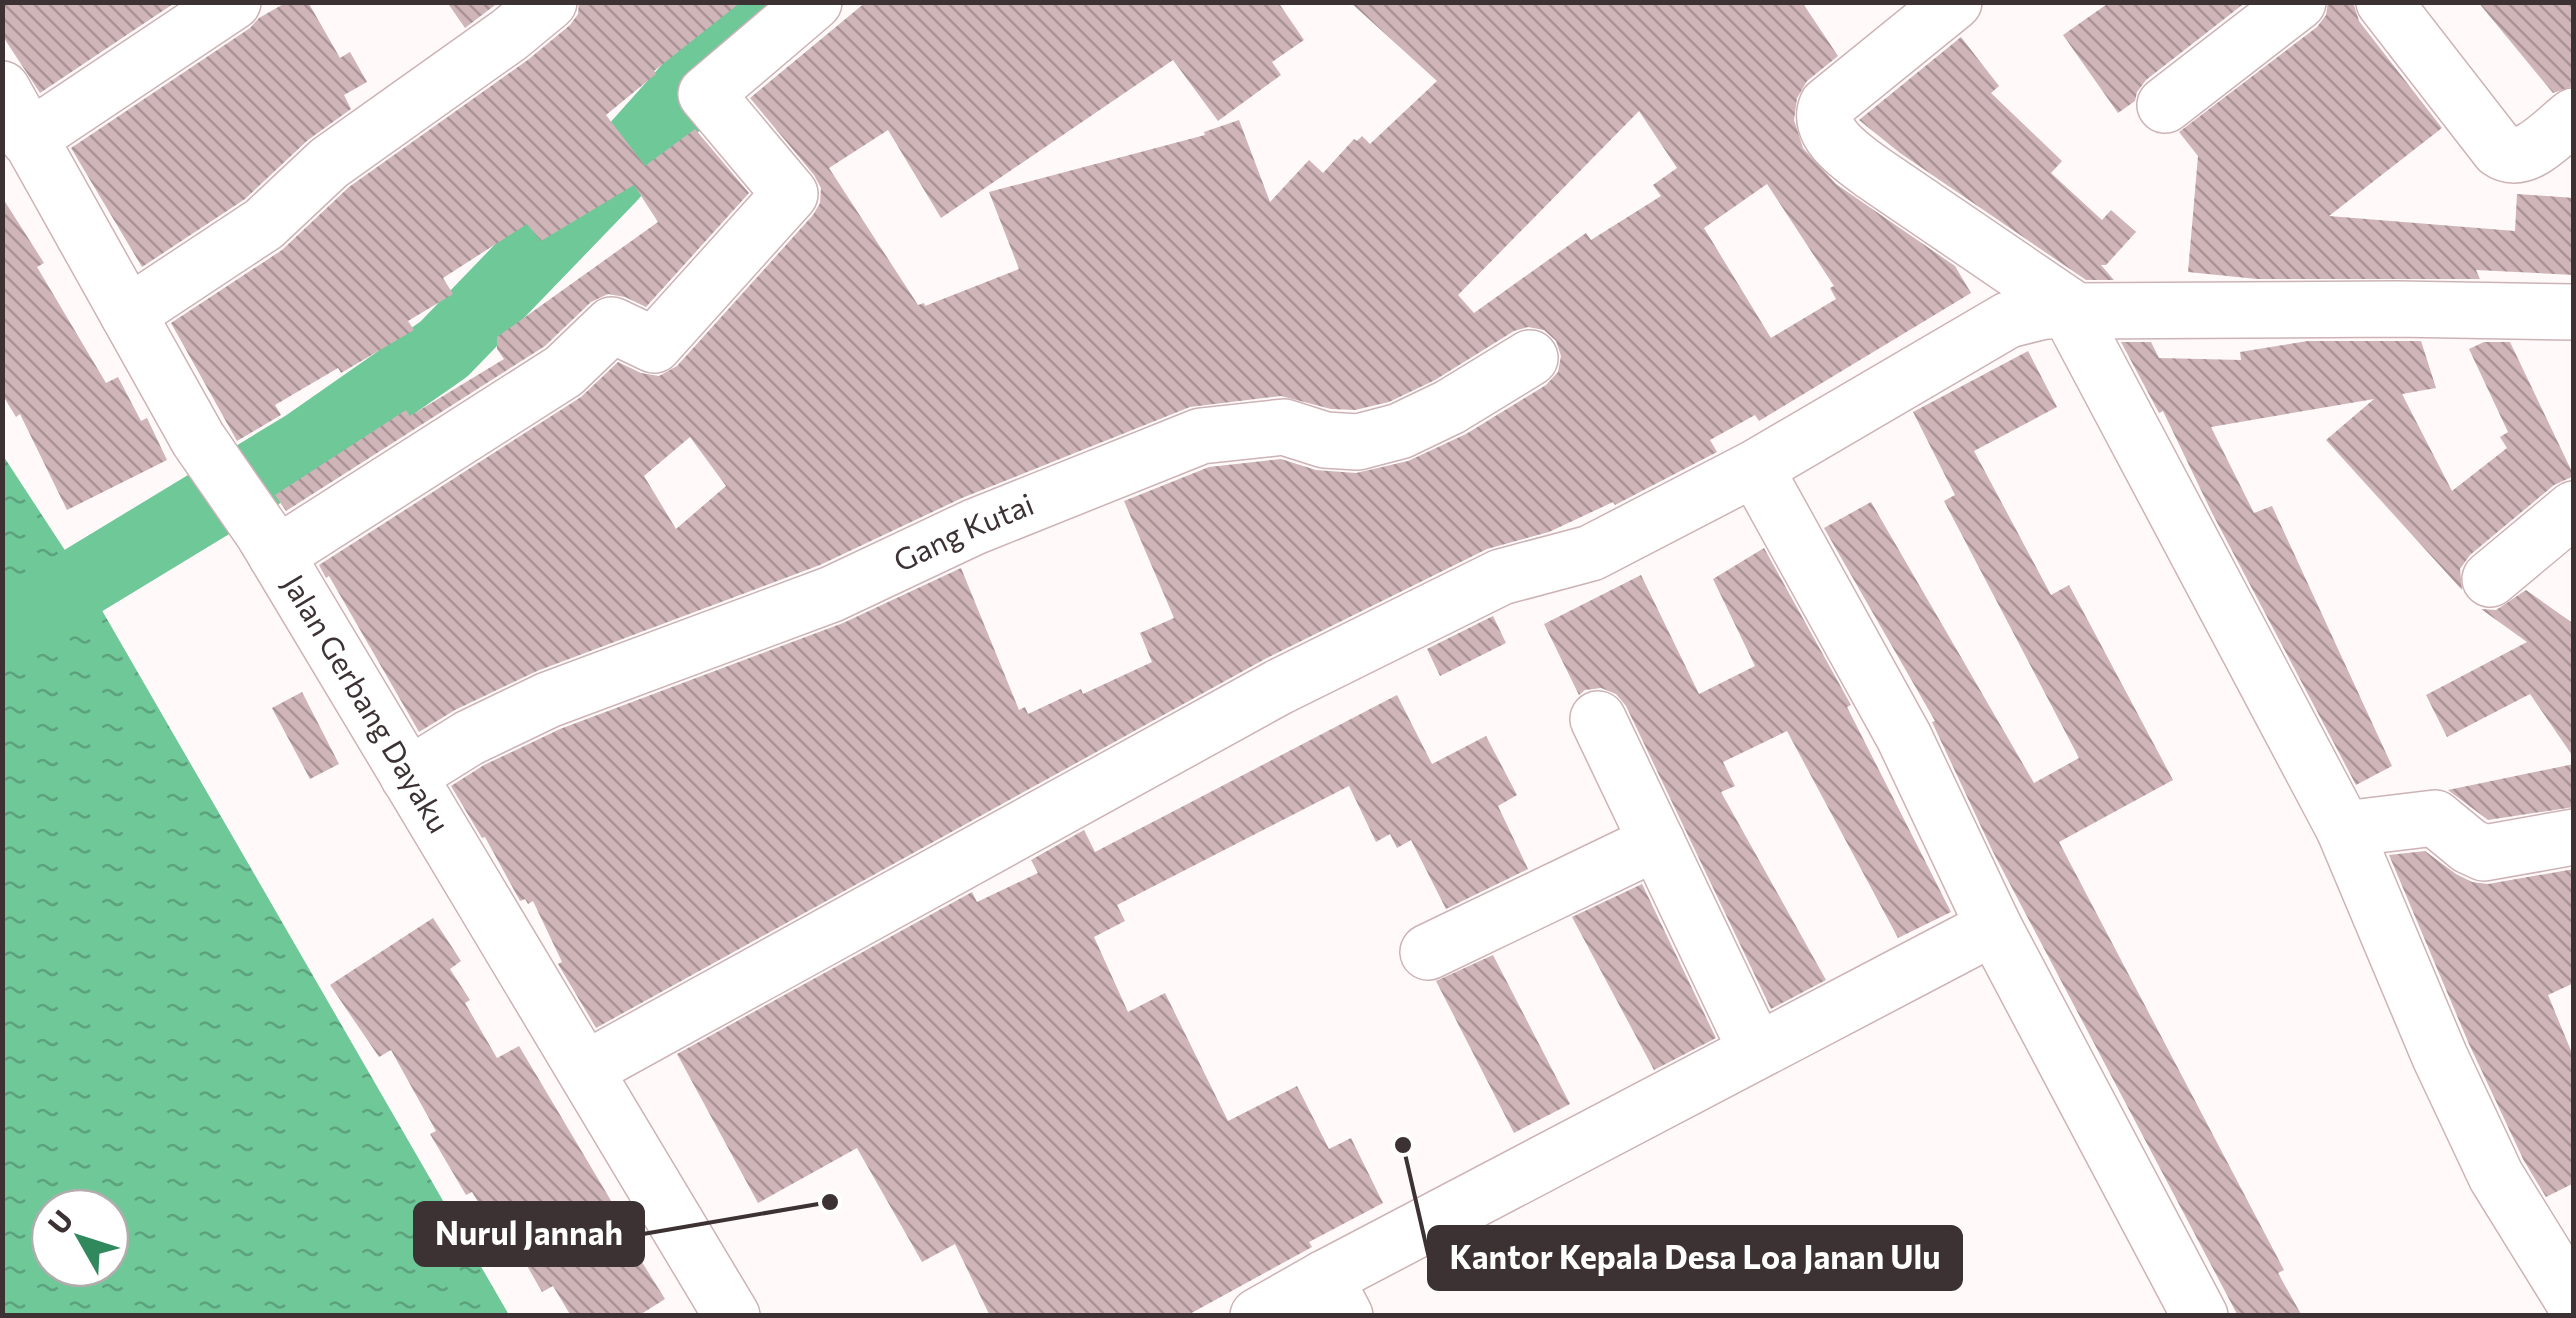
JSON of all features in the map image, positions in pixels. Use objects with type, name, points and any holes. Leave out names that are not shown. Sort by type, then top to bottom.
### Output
[{"type":"main road","points":[[28,139],[233,2]]},
{"type":"main road","points":[[128,314],[264,224],[329,163],[509,35],[549,2]]},
{"type":"main road","points":[[269,544],[564,371],[612,326],[654,344],[790,194],[706,94],[814,2]]},
{"type":"main road","points":[[1954,2],[1827,105],[1824,125],[1849,154],[1872,172],[2072,311],[2344,829],[2440,1057],[2496,1176],[2574,1302]]},
{"type":"main road","points":[[2166,105],[2298,2]]},
{"type":"main road","points":[[2384,2],[2509,157],[2520,157],[2574,116]]},
{"type":"main road","name":"Jalan Gerbang Dayaku","points":[[2,89],[198,439],[269,544],[732,1316]]},
{"type":"main road","points":[[586,1069],[1279,687],[1501,577],[1591,554],[1755,468],[2008,320],[2044,311],[2574,312]]},
{"type":"main road","name":"Gang Kutai","points":[[408,776],[469,738],[548,700],[799,607],[974,527],[1201,436],[1284,427],[1325,440],[1358,442],[1400,431],[1450,407],[1530,358]]},
{"type":"main road","points":[[1755,468],[1904,737],[1994,928],[2200,1316]]},
{"type":"main road","points":[[2490,579],[2574,509]]},
{"type":"main road","points":[[1598,719],[1756,1050]]},
{"type":"main road","points":[[2344,829],[2435,818],[2470,846],[2484,852],[2574,837]]},
{"type":"main road","points":[[1428,952],[1657,842]]},
{"type":"main road","points":[[1258,1316],[1335,1297],[1756,1050],[1994,928]]},
{"type":"water","points":[[2,454],[85,581],[509,1315],[3,1315]]},
{"type":"building","points":[[2,2],[176,2],[40,93],[2,35]]},
{"type":"building","points":[[287,2],[308,2],[340,58],[350,52],[367,82],[344,95],[351,109],[308,140],[245,199],[142,267],[71,148]]},
{"type":"building","points":[[447,2],[499,2],[465,28]]},
{"type":"building","points":[[579,2],[741,2],[606,115],[645,166],[695,129],[749,193],[646,307],[608,294],[591,302],[545,346],[286,511],[275,495],[406,410],[410,416],[504,359],[497,349],[497,337],[658,222],[634,185],[541,241],[527,224],[443,278],[453,294],[408,321],[414,330],[341,373],[338,368],[275,405],[281,415],[237,441],[171,323],[282,250],[349,187],[529,59],[570,25],[578,14]]},
{"type":"building","points":[[866,2],[1278,2],[1304,40],[1272,62],[1281,75],[1218,121],[1173,60],[941,218],[888,130],[829,168],[918,305],[925,306],[1019,269],[989,192],[1205,135],[1204,132],[1239,120],[1270,202],[1309,160],[1323,173],[1354,139],[1362,136],[1370,144],[1437,81],[1350,2],[1802,2],[1838,56],[1807,81],[1797,98],[1794,120],[1803,148],[1836,184],[1955,266],[1971,293],[1759,421],[1755,415],[1710,440],[1717,452],[1615,505],[1613,502],[1549,532],[1487,549],[1265,659],[596,1028],[558,964],[562,962],[533,901],[520,901],[451,786],[484,765],[560,729],[843,623],[961,568],[1019,710],[1025,707],[1028,714],[1081,689],[1083,694],[1152,662],[1140,633],[1174,618],[1124,501],[1209,467],[1281,459],[1316,470],[1356,473],[1408,461],[1466,434],[1546,385],[1558,372],[1561,356],[1556,341],[1544,330],[1528,327],[1514,331],[1435,380],[1389,402],[1355,410],[1331,409],[1281,396],[1190,407],[962,498],[820,565],[537,671],[455,710],[419,732],[319,565],[581,397],[618,362],[659,376],[677,366],[820,203],[821,188],[814,175],[750,98]],"holes":[[[1639,111],[1677,168],[1653,185],[1661,196],[1591,240],[1586,233],[1474,313],[1458,295]],[[1767,184],[1834,286],[1830,288],[1836,299],[1771,338],[1704,228]],[[690,437],[726,486],[676,529],[644,476]]]},
{"type":"building","points":[[2110,2],[2246,2],[2146,80],[2135,101],[2118,113],[2063,35]]},
{"type":"building","points":[[2328,2],[2353,2],[2359,21],[2442,128],[2329,216],[2515,231],[2517,194],[2574,198],[2574,275],[2476,270],[2480,279],[2257,279],[2188,272],[2198,156],[2179,132],[2317,27],[2326,15]]},
{"type":"building","points":[[2478,2],[2574,2],[2574,86],[2553,93]]},
{"type":"building","points":[[1961,37],[1999,86],[1991,93],[2062,161],[2051,173],[2102,220],[2111,210],[2136,232],[2106,265],[2101,265],[2114,280],[2086,280],[1900,153],[1859,120]]},
{"type":"building","points":[[2,197],[44,263],[37,267],[106,383],[118,377],[141,421],[147,418],[167,460],[67,510],[20,414],[16,417],[2,394]]},
{"type":"building","points":[[2308,341],[2421,341],[2436,388],[2402,394],[2452,491],[2507,448],[2500,437],[2508,432],[2469,349],[2484,342],[2510,342],[2574,476],[2554,485],[2470,555],[2460,569],[2462,590],[2326,440],[2374,399],[2211,427],[2254,513],[2272,506],[2392,766],[2356,785],[2212,513],[2163,411],[2159,413],[2121,342],[2151,342],[2159,358],[2241,360],[2240,352]]},
{"type":"building","points":[[2028,351],[2057,407],[1974,451],[2051,595],[2069,585],[2173,780],[2059,842],[2284,1270],[2278,1273],[2302,1316],[2238,1316],[1993,852],[1932,722],[1935,721],[1824,528],[1871,502],[2034,783],[2079,758],[1944,501],[1955,495],[1913,412]]},
{"type":"building","points":[[1764,548],[1851,705],[1847,707],[1951,912],[1898,938],[1787,731],[1723,762],[1735,786],[1721,792],[1826,980],[1771,1009],[1626,706],[1616,694],[1601,688],[1579,695],[1544,624],[1641,575],[1699,694],[1755,666],[1713,579]]},
{"type":"building","points":[[2526,590],[2574,624],[2574,758],[2530,694],[2447,737],[2426,695],[2527,642],[2481,609],[2496,610]]},
{"type":"building","points":[[1493,616],[1506,643],[1440,676],[1427,649]]},
{"type":"building","points":[[302,692],[339,764],[310,779],[272,708]]},
{"type":"building","points":[[1397,695],[1432,764],[1486,736],[1517,795],[1498,806],[1528,869],[1446,909],[1411,840],[1397,848],[1390,834],[1376,842],[1349,786],[1117,905],[1125,921],[1094,937],[1128,1012],[1165,993],[1228,1121],[1297,1086],[1329,1149],[1351,1138],[1383,1203],[1186,1316],[990,1316],[955,1244],[922,1262],[857,1148],[758,1203],[677,1054],[972,892],[977,902],[1038,873],[1031,860],[1084,830],[1095,852]]},
{"type":"building","points":[[2574,764],[2574,807],[2488,820],[2448,790]]},
{"type":"building","points":[[2425,851],[2456,874],[2488,884],[2574,869],[2574,983],[2548,995],[2574,1058],[2574,1183],[2546,1197],[2524,1161],[2469,1044],[2389,855]]},
{"type":"building","points":[[1642,884],[1716,1038],[1654,1070],[1572,917]]},
{"type":"building","points":[[433,918],[461,961],[450,969],[470,1000],[465,1003],[497,1058],[519,1046],[635,1241],[630,1243],[665,1299],[638,1316],[571,1316],[553,1286],[542,1292],[491,1212],[486,1215],[472,1192],[466,1195],[430,1134],[436,1131],[391,1050],[379,1057],[330,985]]},
{"type":"building","points":[[1493,955],[1570,1104],[1514,1133],[1436,981]]},
{"type":"waterway","points":[[2,630],[305,446],[444,349],[609,178],[766,2]]},
{"type":"place","name":"Kantor Kepala Desa Loa Janan Ulu","points":[[1403,1145]]},
{"type":"place","name":"Nurul Jannah","points":[[830,1202]]}]
